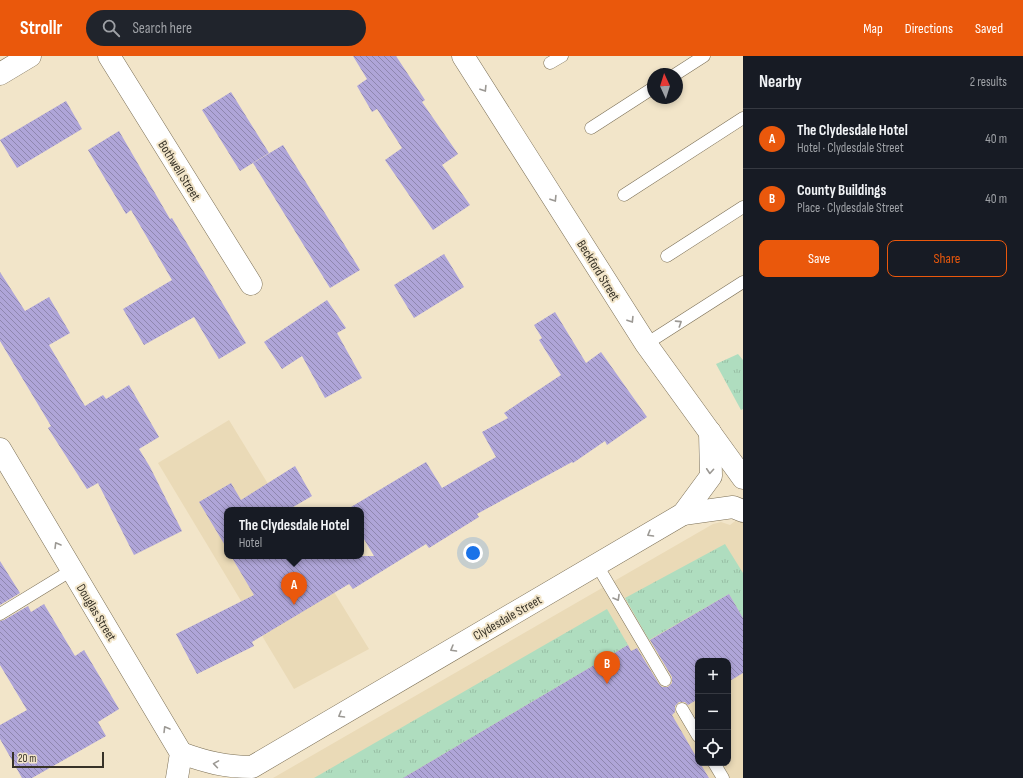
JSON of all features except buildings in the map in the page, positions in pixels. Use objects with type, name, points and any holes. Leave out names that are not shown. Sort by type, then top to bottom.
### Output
[{"type":"street","points":[[0,74],[30,56]]},
{"type":"street","name":"Bothwell Street","points":[[109,56],[251,284]]},
{"type":"street","name":"Beckford Street","points":[[463,56],[646,344],[743,478]]},
{"type":"street","name":"Clydesdale Street","points":[[181,753],[209,763],[234,767],[249,772],[597,564],[684,514],[711,476],[710,432]]},
{"type":"street","name":"Douglas Street","points":[[0,450],[181,753]]},
{"type":"street","points":[[684,514],[733,507],[743,511]]},
{"type":"street","points":[[177,778],[181,753]]},
{"type":"lane","points":[[550,63],[562,56]]},
{"type":"lane","points":[[683,70],[704,56]]},
{"type":"lane","points":[[591,128],[647,92]]},
{"type":"lane","points":[[624,195],[743,118]]},
{"type":"lane","points":[[667,256],[743,207]]},
{"type":"lane","points":[[646,344],[743,282]]},
{"type":"lane","points":[[597,564],[665,680]]},
{"type":"lane","points":[[0,614],[72,570]]},
{"type":"lane","points":[[682,709],[695,731]]},
{"type":"lane","points":[[716,766],[723,778]]},
{"type":"shaded area","points":[[229,420],[282,507],[224,507],[224,559],[314,559],[369,649],[294,689],[158,463]]},
{"type":"shaded area","points":[[743,515],[743,778],[273,778],[713,524],[721,522],[730,525]]},
{"type":"green space","points":[[738,354],[743,360],[743,409],[741,410],[716,364]]},
{"type":"green space","points":[[725,544],[743,573],[743,618],[729,594],[649,640],[625,598]]},
{"type":"green space","points":[[607,609],[628,645],[403,778],[314,778]]},
{"type":"place","name":"The Clydesdale Hotel","points":[[294,605]]},
{"type":"place","name":"County Buildings","points":[[607,684]]}]
